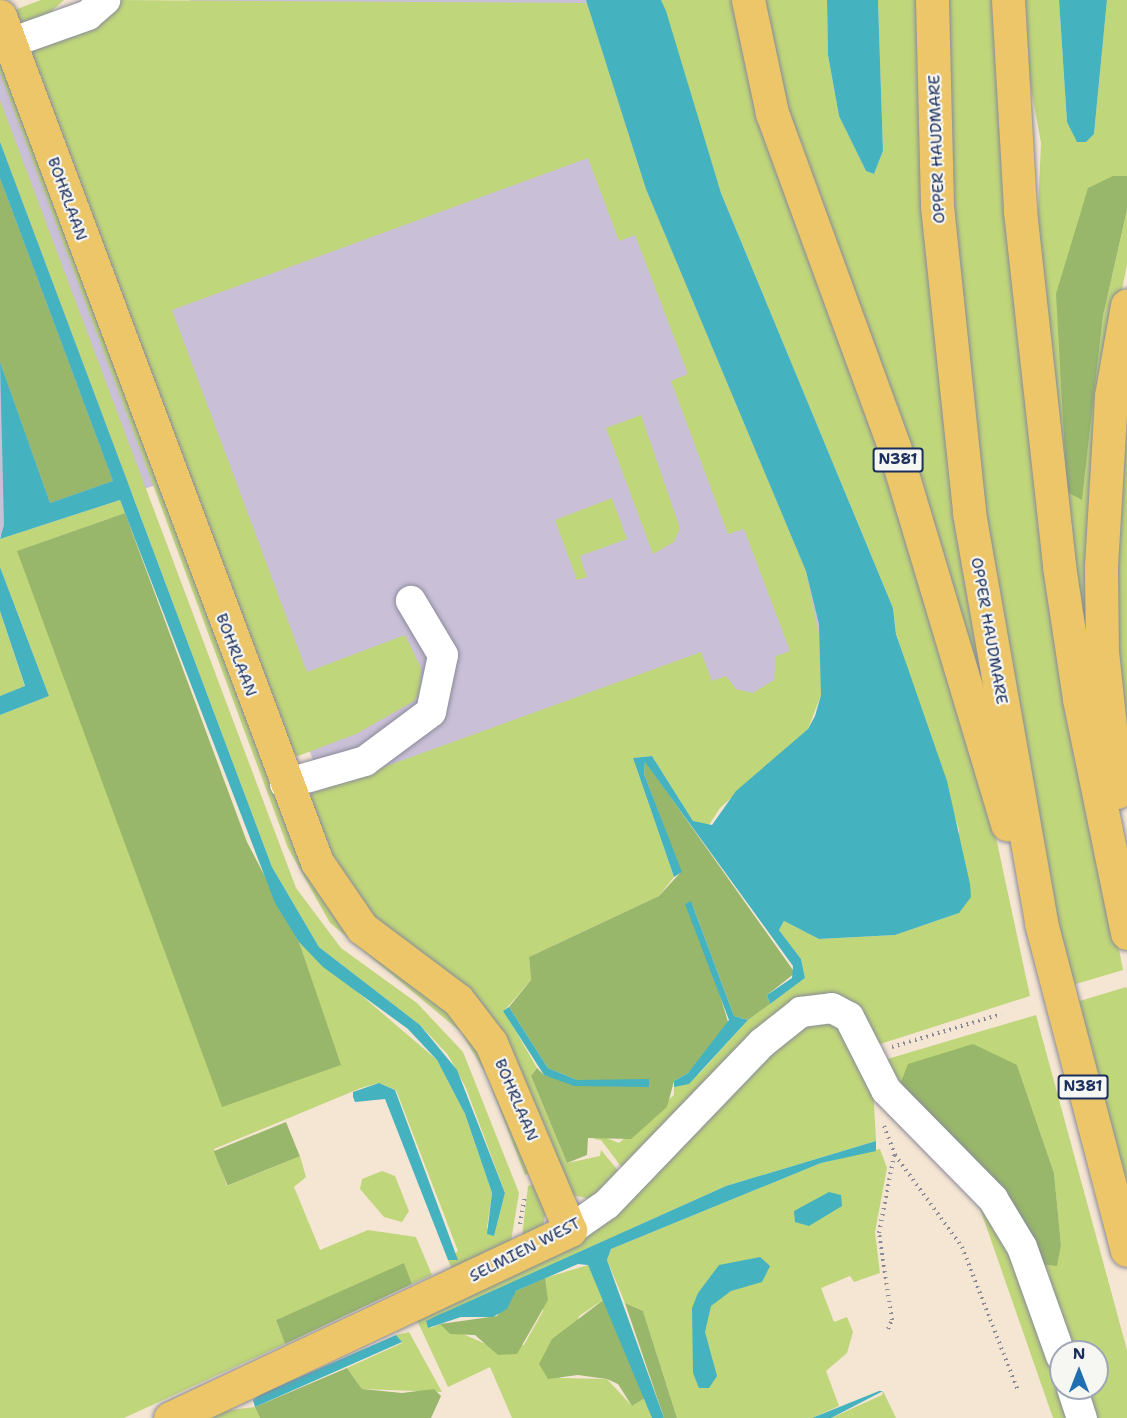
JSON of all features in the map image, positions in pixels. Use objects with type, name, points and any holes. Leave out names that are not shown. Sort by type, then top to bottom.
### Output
[{"type":"main road","name":"N381","points":[[748,0],[772,113],[897,458],[943,598],[990,774],[1041,923]]},
{"type":"main road","name":"OPPER HAUDMARE","points":[[932,0],[937,206],[969,513],[1041,923],[1127,1250]]},
{"type":"main road","points":[[1008,0],[1020,211],[1059,566],[1081,711],[1127,932]]},
{"type":"main road","name":"BOHRLAAN","points":[[5,30],[285,784],[317,862],[347,910],[377,941],[458,1000],[491,1043],[570,1230]]},
{"type":"main road","points":[[1127,305],[1111,396],[1101,566],[1102,652],[1127,932]]},
{"type":"main road","name":"SELMIEN WEST","points":[[170,1418],[570,1230]]},
{"type":"street","points":[[49,29],[57,10],[83,0]]},
{"type":"street","points":[[5,30],[49,29],[88,15],[105,0]]},
{"type":"street","points":[[285,784],[365,761],[431,712],[443,655],[411,601]]},
{"type":"street","name":"SELMIEN WEST","points":[[570,1230],[607,1204],[762,1043],[801,1012],[824,1006],[843,1013],[869,1055],[886,1090],[993,1199],[1022,1247],[1055,1340]]},
{"type":"street","points":[[1076,1400],[1082,1418]]},
{"type":"path","points":[[869,1055],[1001,1014]]},
{"type":"path","points":[[886,1090],[885,1133],[895,1155],[962,1247],[1018,1391]]},
{"type":"path","points":[[888,1329],[892,1320],[879,1233],[895,1155]]},
{"type":"shaded area","points":[[191,0],[602,0],[848,668],[357,868],[196,472],[0,536],[0,70]]},
{"type":"green space","points":[[41,0],[64,0],[36,25],[21,27],[12,11]]},
{"type":"green space","points":[[115,0],[587,3],[646,189],[806,571],[822,649],[821,695],[808,729],[720,808],[707,828],[693,821],[652,756],[633,758],[674,877],[659,896],[529,957],[531,980],[504,1011],[537,1068],[531,1076],[567,1163],[600,1156],[601,1150],[621,1174],[590,1199],[573,1195],[522,1083],[404,946],[348,892],[306,806],[312,793],[701,652],[712,681],[726,676],[736,689],[753,693],[774,680],[776,656],[790,651],[744,529],[728,534],[671,381],[688,374],[635,235],[619,241],[588,158],[172,310],[307,672],[405,635],[421,668],[420,694],[414,701],[356,734],[298,756],[284,749],[30,50]]},
{"type":"green space","points":[[661,0],[740,0],[992,819],[1030,996],[877,1045],[835,996],[626,1173],[601,1140],[594,1139],[599,1135],[619,1143],[674,1095],[674,1087],[699,1074],[748,1020],[805,978],[801,959],[779,930],[784,921],[819,939],[895,935],[959,913],[959,830],[896,633],[893,608],[721,193]]},
{"type":"green space","points":[[756,0],[827,0],[828,55],[839,116],[866,171],[874,174],[883,151],[878,0],[916,0],[997,756],[834,270]]},
{"type":"green space","points":[[945,0],[997,0],[1017,336],[1046,568],[1123,970],[1069,986],[984,510],[952,206]]},
{"type":"green space","points":[[1022,0],[1059,0],[1067,122],[1085,142],[1094,134],[1107,0],[1127,0],[1127,176],[1113,176],[1082,499],[1103,316],[1127,210],[1127,265],[1112,337],[1092,700],[1036,259],[1041,143],[1024,50]]},
{"type":"green space","points":[[0,48],[287,821],[472,1032],[533,1172],[525,1175],[487,1076],[461,1032],[330,923],[288,848],[0,73]]},
{"type":"green space","points":[[0,100],[296,888],[341,948],[417,1003],[463,1052],[519,1193],[510,1247],[454,1274],[448,1260],[458,1251],[396,1090],[379,1083],[361,1088],[214,1149],[227,1186],[300,1156],[306,1177],[294,1187],[320,1250],[368,1230],[416,1237],[432,1275],[412,1284],[404,1264],[276,1320],[285,1344],[124,1418],[0,1418],[0,715],[49,696],[0,567],[0,539],[120,500],[125,513],[18,551],[222,1106],[340,1065],[299,942],[437,1060],[465,1114],[492,1193],[487,1228],[494,1236],[505,1193],[466,1088],[448,1055],[420,1025],[319,947],[272,867],[0,142]]},
{"type":"green space","points":[[1113,176],[1127,176],[1127,210],[1103,316],[1082,500],[1067,492],[1056,294],[1088,188]]},
{"type":"green space","points":[[0,178],[113,481],[50,503],[0,362]]},
{"type":"green space","points":[[1127,340],[1127,807],[1110,699]]},
{"type":"green space","points":[[641,415],[680,528],[674,542],[653,554],[606,428]]},
{"type":"green space","points":[[612,498],[627,539],[580,556],[587,577],[577,580],[555,520]]},
{"type":"green space","points":[[125,513],[247,842],[299,942],[341,1065],[222,1107],[17,551]]},
{"type":"green space","points":[[0,611],[25,687],[0,696]]},
{"type":"green space","points":[[645,761],[795,973],[767,995],[770,1004],[748,1020],[734,1016],[691,901],[729,1025],[688,1073],[674,1081],[667,1107],[631,1139],[588,1138],[587,1155],[567,1163],[531,1076],[537,1068],[544,1075],[577,1080],[548,1068],[509,1007],[531,980],[529,957],[659,896],[681,872],[644,774]]},
{"type":"green space","points":[[1126,987],[1127,989],[1127,1209],[1073,1003]]},
{"type":"green space","points":[[829,1013],[873,1084],[876,1141],[726,1186],[426,1321],[431,1328],[440,1324],[486,1344],[524,1345],[543,1311],[545,1278],[588,1265],[606,1298],[579,1316],[560,1378],[607,1379],[632,1406],[645,1398],[652,1418],[512,1418],[490,1367],[448,1387],[415,1316],[530,1260],[785,1033]]},
{"type":"green space","points":[[1036,1015],[1127,1350],[1127,1418],[1090,1418],[1084,1400],[1109,1400],[1109,1340],[1063,1340],[1040,1264],[1061,1245],[1054,1173],[1017,1065],[899,1087],[884,1060]]},
{"type":"green space","points":[[973,1044],[1017,1065],[1054,1173],[1061,1245],[1057,1266],[1040,1264],[899,1087],[908,1064]]},
{"type":"green space","points":[[286,1122],[300,1156],[228,1186],[214,1151]]},
{"type":"green space","points":[[880,1149],[887,1168],[875,1232],[880,1273],[854,1282],[850,1276],[821,1288],[834,1322],[847,1317],[853,1332],[847,1353],[826,1371],[839,1406],[812,1418],[677,1418],[643,1311],[625,1303],[607,1260],[611,1249],[821,1163]]},
{"type":"green space","points":[[382,1171],[395,1176],[409,1211],[402,1222],[384,1217],[360,1189],[362,1179]]},
{"type":"green space","points":[[537,1183],[546,1210],[543,1227],[522,1237],[528,1186]]},
{"type":"green space","points":[[975,1194],[1028,1286],[1049,1348],[1049,1400],[1067,1400],[1073,1418],[1053,1418]]},
{"type":"green space","points":[[404,1263],[412,1284],[285,1344],[276,1320]]},
{"type":"green space","points":[[545,1278],[548,1300],[517,1354],[498,1355],[475,1335],[450,1334],[440,1324],[497,1316],[516,1291]]},
{"type":"green space","points":[[606,1298],[645,1398],[632,1406],[618,1384],[607,1379],[578,1375],[548,1379],[539,1364],[552,1339]]},
{"type":"green space","points":[[625,1303],[643,1311],[677,1418],[664,1418]]},
{"type":"green space","points":[[409,1332],[442,1392],[362,1389],[347,1368],[402,1343],[396,1335]]},
{"type":"green space","points":[[347,1368],[362,1389],[402,1393],[434,1389],[441,1396],[431,1418],[260,1418],[255,1407]]},
{"type":"green space","points":[[883,1391],[896,1418],[831,1418],[882,1395]]},
{"type":"green space","points":[[255,1407],[260,1418],[209,1418],[224,1411]]},
{"type":"water","points":[[586,0],[661,0],[666,11],[721,193],[893,608],[896,634],[947,781],[970,884],[971,897],[959,913],[895,935],[819,939],[784,921],[779,930],[801,959],[805,978],[770,1004],[767,995],[792,978],[793,966],[645,762],[644,774],[682,872],[674,877],[633,758],[652,756],[693,821],[712,825],[736,791],[808,729],[815,716],[821,695],[819,624],[806,571],[646,189]]},
{"type":"water","points":[[827,0],[878,0],[883,151],[874,174],[866,171],[839,116],[828,55]]},
{"type":"water","points":[[1059,0],[1107,0],[1094,134],[1086,142],[1077,142],[1067,122]]},
{"type":"water","points":[[0,142],[272,867],[319,947],[420,1025],[457,1070],[505,1193],[494,1236],[487,1234],[492,1193],[465,1114],[437,1060],[408,1029],[323,967],[299,942],[275,903],[120,500],[0,539],[4,525],[0,362],[50,503],[113,481],[0,178]]},
{"type":"water","points":[[0,567],[49,696],[0,715],[0,696],[25,686],[0,611]]},
{"type":"water","points":[[691,901],[734,1016],[748,1020],[689,1084],[674,1087],[674,1081],[688,1073],[729,1020],[685,904]]},
{"type":"water","points":[[509,1007],[548,1068],[577,1080],[649,1079],[649,1087],[574,1086],[544,1075],[503,1011]]},
{"type":"water","points":[[379,1083],[395,1090],[458,1260],[448,1260],[385,1099],[355,1102],[353,1092]]},
{"type":"water","points":[[876,1141],[876,1151],[821,1163],[611,1249],[607,1260],[664,1418],[652,1418],[588,1265],[578,1264],[516,1291],[507,1309],[493,1317],[461,1317],[428,1328],[426,1321],[434,1317],[726,1186]]},
{"type":"water","points":[[829,1192],[841,1195],[842,1206],[809,1226],[795,1222],[794,1211]]},
{"type":"water","points":[[760,1257],[770,1266],[762,1282],[731,1291],[711,1306],[705,1332],[717,1376],[709,1388],[699,1388],[693,1373],[692,1308],[698,1293],[719,1265]]},
{"type":"water","points":[[396,1335],[402,1342],[255,1407],[253,1400],[261,1394]]},
{"type":"water","points":[[879,1391],[883,1391],[831,1418],[812,1418]]}]
